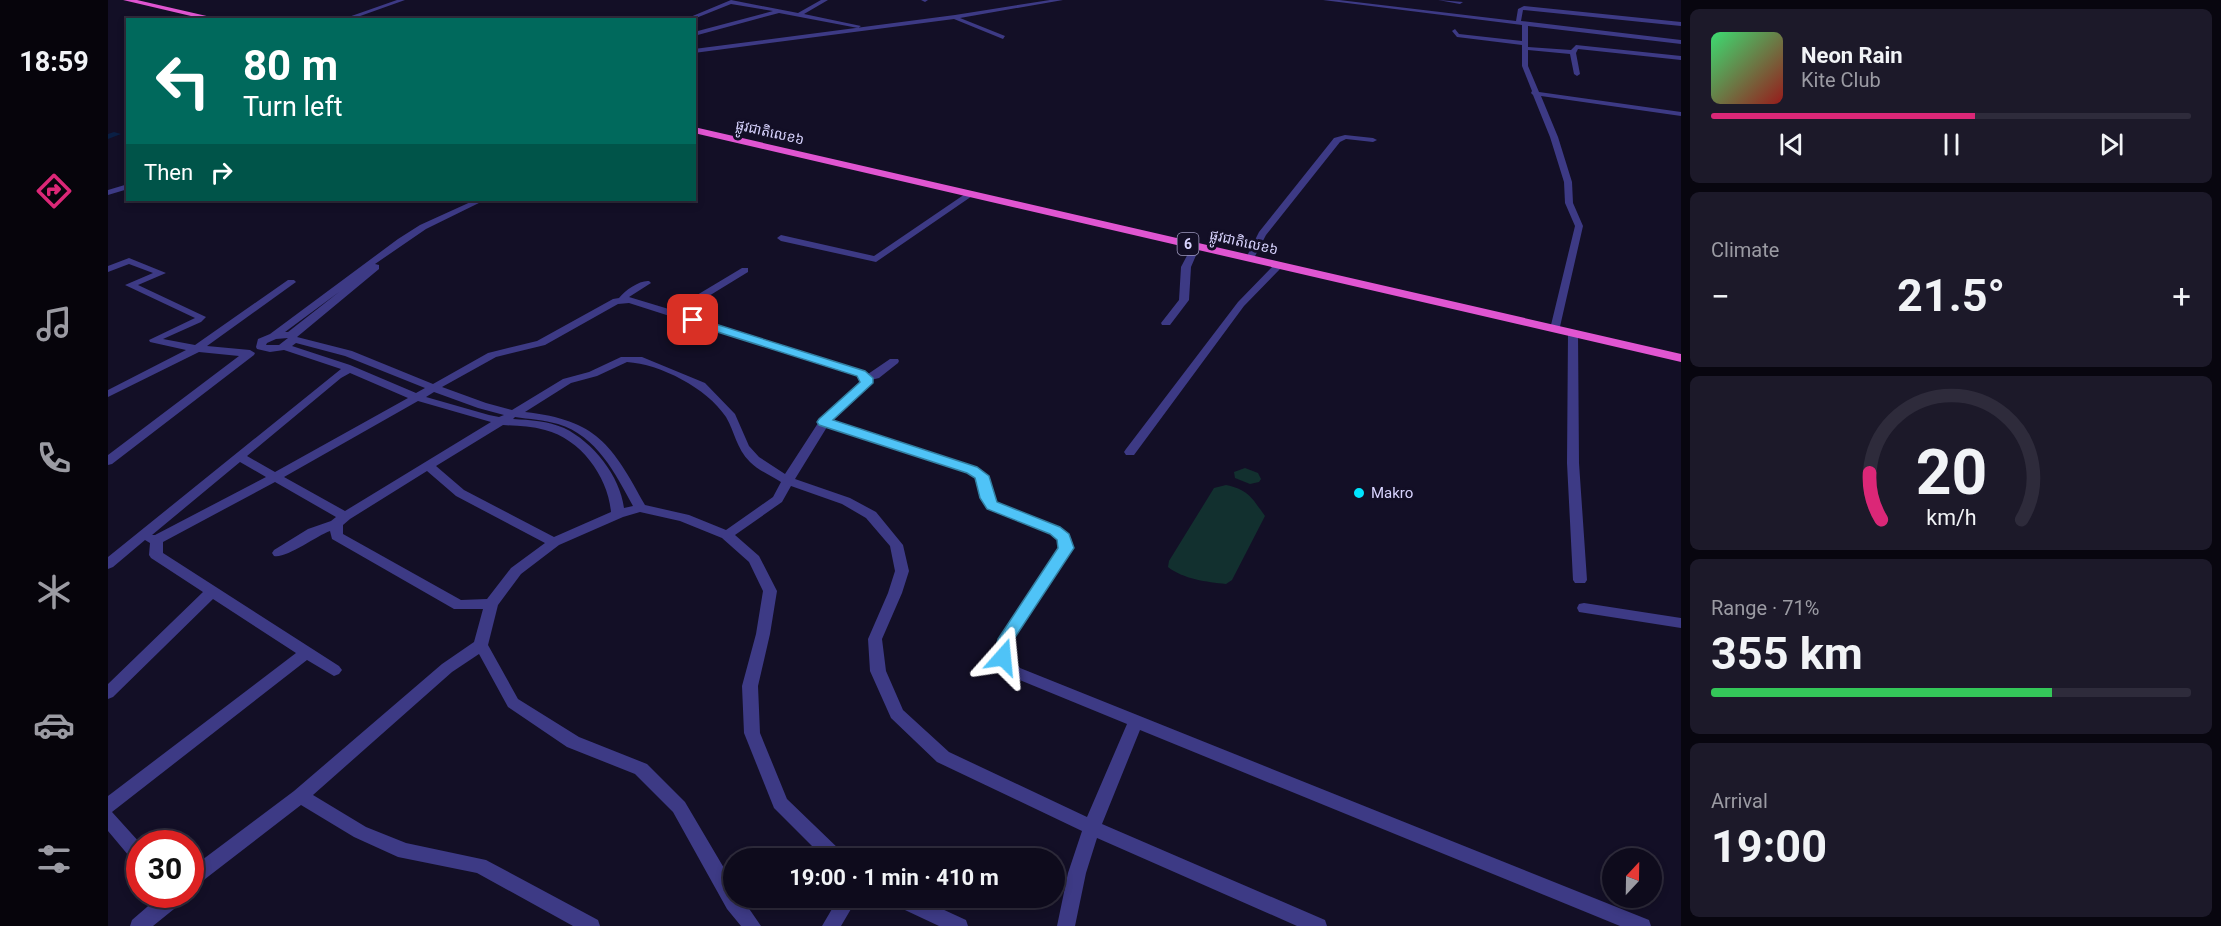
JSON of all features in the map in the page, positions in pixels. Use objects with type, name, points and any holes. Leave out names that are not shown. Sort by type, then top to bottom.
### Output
[{"type":"highway","points":[[127,0],[213,18]]},
{"type":"highway","points":[[137,3],[150,0],[178,6],[184,11]]},
{"type":"highway","name":"ផ្លូវជាតិលេខ៦","points":[[696,130],[1681,358]]},
{"type":"street","points":[[348,18],[402,0]]},
{"type":"street","points":[[798,15],[825,0]]},
{"type":"street","points":[[1037,0],[1050,2]]},
{"type":"street","points":[[696,51],[955,17],[1060,0]]},
{"type":"street","points":[[1326,0],[1681,42]]},
{"type":"street","points":[[1441,0],[1460,2]]},
{"type":"street","points":[[1523,0],[1521,23],[1525,66],[1534,93],[1554,137],[1568,182],[1569,203],[1579,226],[1555,329]]},
{"type":"street","points":[[690,18],[734,1],[865,29]]},
{"type":"street","points":[[1522,8],[1681,24]]},
{"type":"street","points":[[696,33],[781,11]]},
{"type":"street","points":[[955,17],[1003,37]]},
{"type":"street","points":[[1455,31],[1455,34],[1460,35],[1574,52]]},
{"type":"street","points":[[696,46],[706,49]]},
{"type":"street","points":[[1577,74],[1574,52],[1576,47],[1681,58]]},
{"type":"street","points":[[1534,93],[1681,114]]},
{"type":"street","points":[[1250,258],[1262,234],[1337,140],[1345,137],[1373,140]]},
{"type":"street","points":[[108,193],[126,187]]},
{"type":"street","points":[[781,238],[876,260],[971,194]]},
{"type":"street","points":[[261,347],[262,341],[274,336],[371,261],[479,201]]},
{"type":"street","points":[[284,347],[292,337],[428,228],[491,201]]},
{"type":"street","points":[[1166,323],[1185,300],[1186,267],[1196,246]]},
{"type":"street","points":[[108,269],[129,261],[161,273],[130,285],[201,317],[154,340],[248,354]]},
{"type":"street","points":[[1130,452],[1241,304],[1279,265]]},
{"type":"street","points":[[672,314],[745,270]]},
{"type":"street","points":[[108,394],[198,348],[291,282]]},
{"type":"street","points":[[623,300],[626,295],[646,283]]},
{"type":"street","points":[[140,536],[157,540],[492,356],[542,343],[616,301],[623,300],[672,314],[861,374],[866,378]]},
{"type":"street","points":[[1573,333],[1573,463],[1580,580]]},
{"type":"street","points":[[274,336],[292,337],[341,352],[475,404],[512,413],[538,415],[578,428],[606,450],[626,477],[640,508]]},
{"type":"street","points":[[108,461],[248,354],[261,347],[270,350],[284,347],[349,369],[417,397],[498,421],[531,423],[567,435],[594,456],[611,485],[617,502],[618,514]]},
{"type":"street","points":[[279,553],[313,532],[341,520],[498,421],[567,381],[593,374],[625,359],[642,360],[701,385],[731,416],[744,447],[755,460],[787,481],[846,501],[871,515],[896,545],[902,571],[875,639],[878,671],[897,714],[943,757],[1091,827],[1318,926]]},
{"type":"street","points":[[866,378],[875,376],[894,361]]},
{"type":"street","points":[[108,564],[349,369]]},
{"type":"street","points":[[727,535],[778,499],[824,422],[866,383],[866,378]]},
{"type":"street","points":[[824,422],[972,470],[982,476],[987,498],[992,505],[1055,530],[1064,538],[1066,548],[1006,639],[1003,657],[1015,672],[1642,926]]},
{"type":"street","points":[[239,456],[341,520]]},
{"type":"street","points":[[428,466],[460,493],[554,542]]},
{"type":"street","points":[[204,869],[300,796],[447,668],[481,645],[491,604],[516,571],[554,542],[618,514],[640,508],[684,518],[727,535],[754,559],[770,591],[763,634],[750,686],[752,733],[780,803],[826,848]]},
{"type":"street","points":[[341,520],[337,536],[459,605],[491,604]]},
{"type":"street","points":[[157,540],[156,555],[334,670]]},
{"type":"street","points":[[108,693],[116,677],[213,591]]},
{"type":"street","points":[[1584,608],[1681,623]]},
{"type":"street","points":[[481,645],[513,703],[573,742],[641,769],[679,807],[734,903],[752,926]]},
{"type":"street","points":[[108,806],[306,652]]},
{"type":"street","points":[[1066,926],[1091,827],[1136,721]]},
{"type":"street","points":[[300,796],[360,832],[404,851],[480,866],[591,926]]},
{"type":"street","points":[[108,818],[126,839]]},
{"type":"street","points":[[139,926],[161,908]]},
{"type":"street","points":[[831,926],[842,908]]},
{"type":"street","points":[[920,908],[959,926]]},
{"type":"green space","points":[[1245,468],[1258,473],[1261,479],[1259,482],[1250,484],[1235,478],[1234,472]]},
{"type":"green space","points":[[1226,485],[1245,492],[1265,516],[1232,580],[1226,584],[1211,582],[1174,571],[1168,567],[1169,561],[1214,488]]},
{"type":"waterway","points":[[108,137],[117,134]]},
{"type":"place","name":"Makro","points":[[1359,493]]},
{"type":"route","points":[[693,320],[861,374],[866,378],[866,383],[824,422],[972,470],[982,476],[987,498],[992,505],[1002,511],[1055,530],[1064,538],[1066,548],[1006,639],[1003,657]]}]
